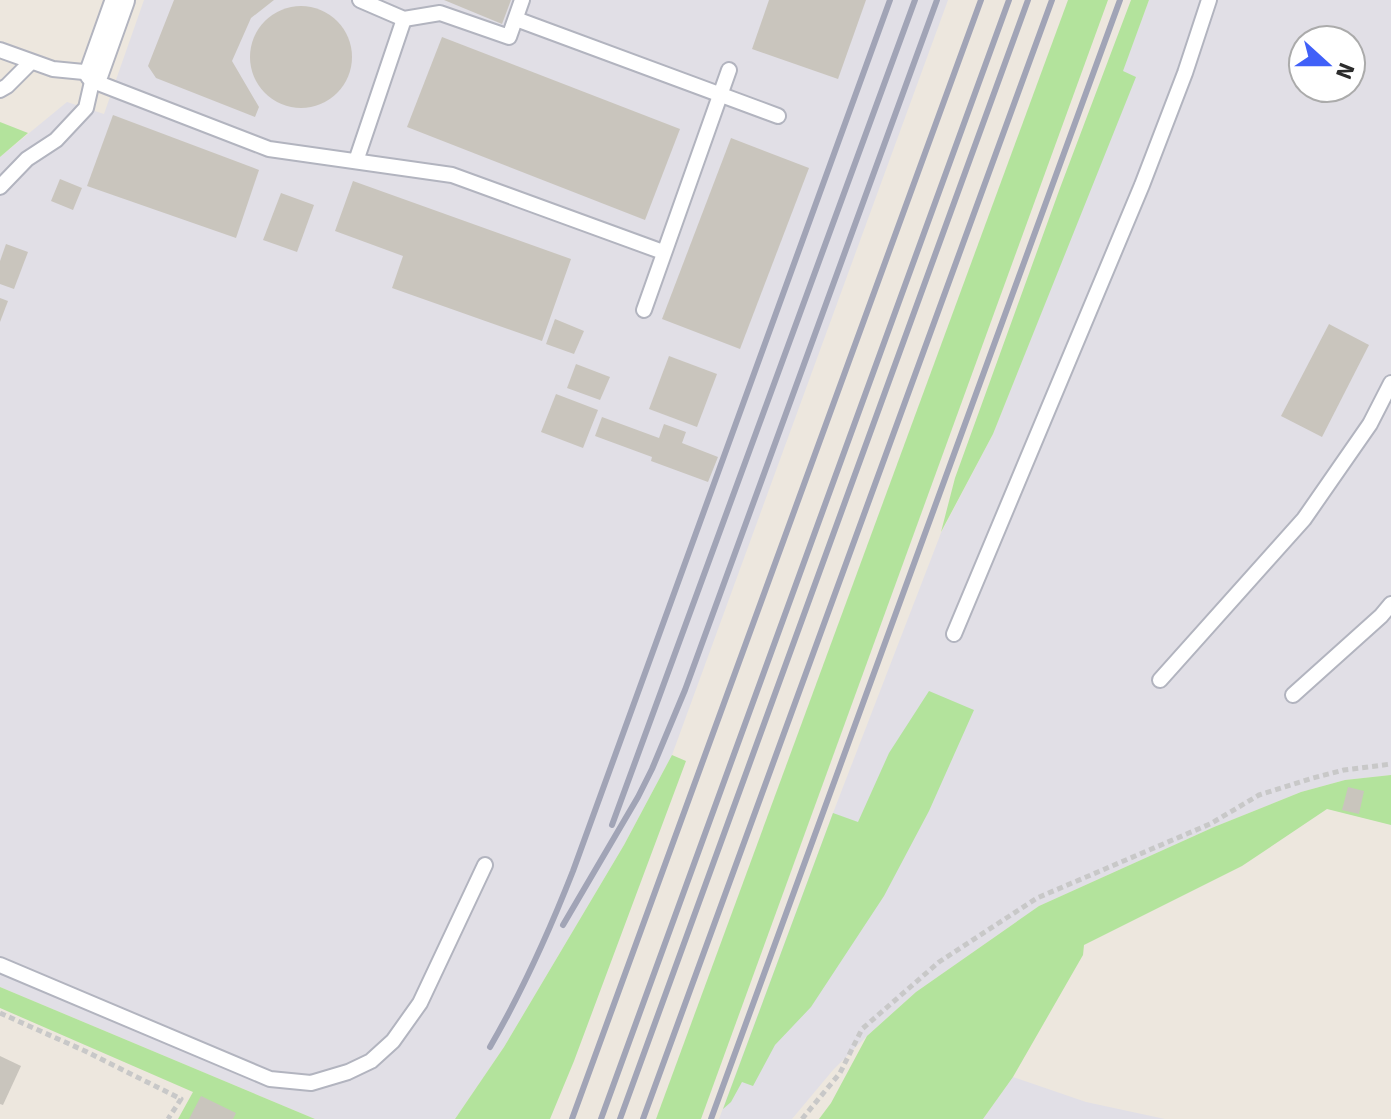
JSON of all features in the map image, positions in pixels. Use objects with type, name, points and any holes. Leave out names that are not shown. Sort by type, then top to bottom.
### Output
[{"type":"street","points":[[93,77],[120,0]]},
{"type":"lane","points":[[360,0],[404,19],[440,13],[509,37],[522,0]]},
{"type":"lane","points":[[954,634],[1142,185],[1209,0]]},
{"type":"lane","points":[[356,161],[404,19]]},
{"type":"lane","points":[[516,19],[778,116]]},
{"type":"lane","points":[[0,50],[53,69],[93,77],[269,149],[452,175],[663,252]]},
{"type":"lane","points":[[0,90],[31,62]]},
{"type":"lane","points":[[644,310],[729,70]]},
{"type":"lane","points":[[0,187],[27,159],[56,140],[86,108],[93,77]]},
{"type":"lane","points":[[1160,680],[1304,519],[1370,424],[1391,383]]},
{"type":"lane","points":[[1293,695],[1391,604]]},
{"type":"lane","points":[[0,965],[270,1079],[311,1083],[348,1072],[371,1061],[393,1041],[420,1003],[485,865]]},
{"type":"path","points":[[802,1119],[840,1073],[862,1029],[939,962],[1037,898],[1210,824],[1259,795],[1329,774],[1391,764]]},
{"type":"path","points":[[0,1013],[181,1099],[168,1119]]},
{"type":"shaded area","points":[[144,0],[948,0],[672,755],[624,845],[504,1047],[455,1119],[315,1119],[0,987],[0,157],[67,102],[104,114]]},
{"type":"shaded area","points":[[1149,0],[1391,0],[1391,775],[1345,780],[1301,792],[1214,827],[1039,906],[916,992],[833,1070],[792,1119],[719,1119],[941,533],[993,434],[1135,77],[1122,72]]},
{"type":"shaded area","points":[[1013,1077],[1086,1102],[1165,1119],[983,1119]]},
{"type":"green space","points":[[1068,0],[1108,0],[701,1119],[656,1119]]},
{"type":"green space","points":[[1131,0],[1149,0],[1123,71],[1136,77],[993,434],[941,532],[955,478]]},
{"type":"green space","points":[[0,122],[28,133],[0,157]]},
{"type":"green space","points":[[929,691],[974,710],[929,811],[884,896],[811,1007],[775,1045],[753,1086],[742,1082],[731,1102],[723,1109],[833,813],[858,822],[889,753]]},
{"type":"green space","points":[[672,755],[686,761],[550,1119],[455,1119],[504,1047],[624,845]]},
{"type":"green space","points":[[1391,775],[1391,825],[1327,809],[1242,866],[1084,945],[1083,955],[1013,1077],[983,1119],[819,1119],[867,1036],[916,992],[1039,906],[1214,827],[1301,792],[1345,780]]},
{"type":"green space","points":[[0,987],[315,1119],[178,1119],[193,1092],[0,1008]]},
{"type":"building","points":[[174,0],[274,0],[251,18],[232,61],[259,107],[255,117],[156,78],[148,66]]},
{"type":"building","points":[[444,0],[511,0],[502,24]]},
{"type":"building","points":[[769,0],[866,0],[838,79],[752,49]]},
{"type":"building","points":[[301,6],[321,10],[337,21],[348,37],[352,57],[348,77],[337,93],[321,104],[301,108],[281,104],[265,93],[254,77],[250,57],[254,37],[265,21],[281,10]]},
{"type":"building","points":[[442,37],[680,129],[645,220],[407,127]]},
{"type":"building","points":[[113,115],[259,170],[236,238],[87,186]]},
{"type":"building","points":[[731,138],[809,168],[740,349],[662,319]]},
{"type":"building","points":[[60,179],[82,188],[73,210],[51,201]]},
{"type":"building","points":[[353,181],[571,259],[542,341],[392,288],[403,256],[335,231]]},
{"type":"building","points":[[281,193],[314,205],[297,252],[263,240]]},
{"type":"building","points":[[6,244],[28,252],[14,289],[0,284],[0,261]]},
{"type":"building","points":[[0,298],[8,301],[0,322]]},
{"type":"building","points":[[555,319],[584,331],[574,354],[546,344]]},
{"type":"building","points":[[1329,324],[1369,345],[1322,437],[1281,416]]},
{"type":"building","points":[[669,356],[717,374],[697,427],[649,409]]},
{"type":"building","points":[[576,364],[610,377],[600,400],[567,388]]},
{"type":"building","points":[[556,394],[598,410],[583,448],[541,432]]},
{"type":"building","points":[[602,417],[659,438],[664,424],[686,432],[682,443],[718,457],[708,482],[595,436]]},
{"type":"building","points":[[1348,787],[1364,791],[1359,814],[1342,810]]},
{"type":"building","points":[[0,1056],[21,1066],[3,1105],[0,1104]]},
{"type":"building","points":[[201,1096],[236,1113],[233,1119],[189,1119]]},
{"type":"railway","points":[[490,1047],[535,960],[573,871],[890,0]]},
{"type":"railway","points":[[612,825],[915,0]]},
{"type":"railway","points":[[563,925],[638,797],[685,690],[937,0]]},
{"type":"railway","points":[[572,1119],[981,0]]},
{"type":"railway","points":[[601,1119],[1009,0]]},
{"type":"railway","points":[[620,1119],[1028,0]]},
{"type":"railway","points":[[643,1119],[1052,0]]},
{"type":"railway","points":[[711,1119],[1120,0]]}]
